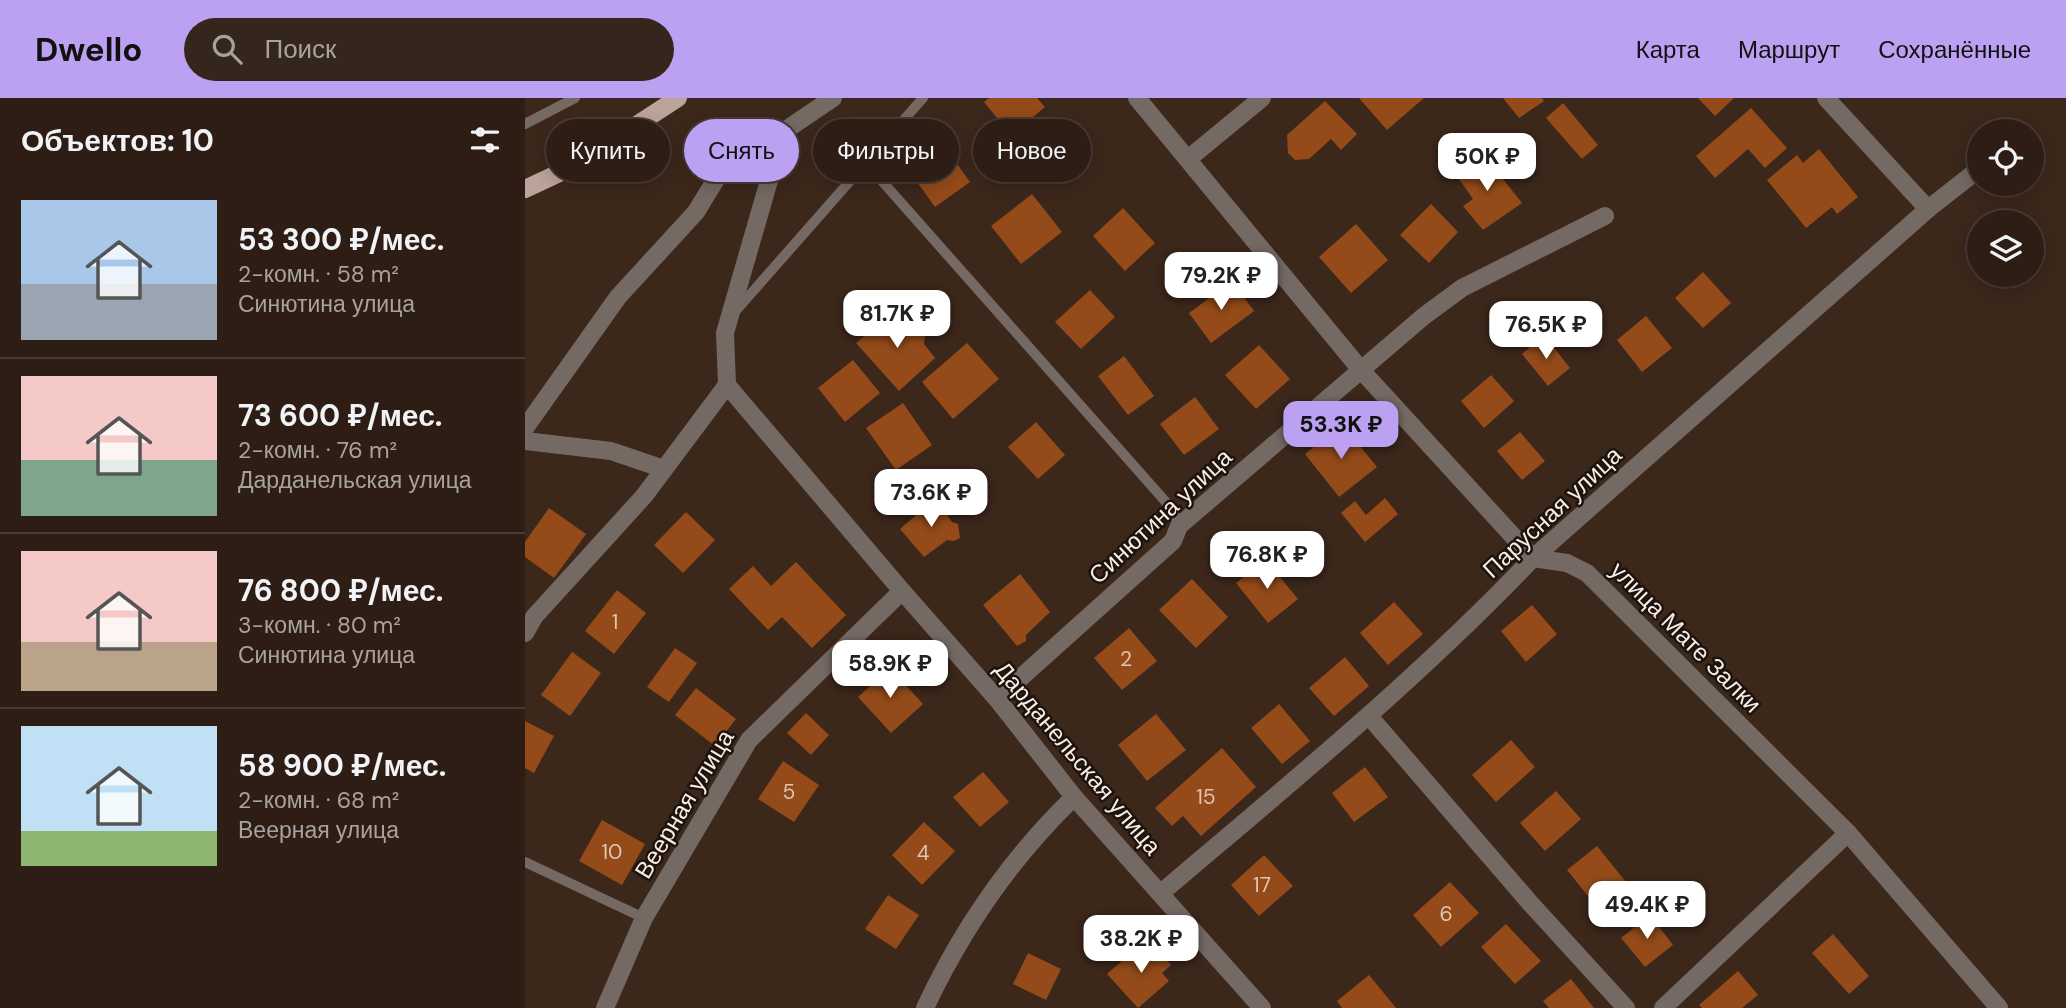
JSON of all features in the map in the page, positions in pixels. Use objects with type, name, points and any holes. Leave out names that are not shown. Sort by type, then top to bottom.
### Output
[{"type":"main road","points":[[525,189],[572,167],[678,98]]},
{"type":"street","points":[[799,121],[833,98]]},
{"type":"street","points":[[1137,98],[1361,370],[1533,558]]},
{"type":"street","points":[[1188,159],[1262,98]]},
{"type":"street","points":[[1826,98],[1928,209]]},
{"type":"street","name":"Парусная улица","points":[[1161,893],[1369,716],[1495,598],[1533,558],[1928,209],[1967,178]]},
{"type":"street","points":[[525,428],[618,297],[696,212],[714,182]]},
{"type":"street","points":[[525,633],[534,617],[644,496],[727,385],[725,333],[769,182]]},
{"type":"street","name":"Синютина улица","points":[[997,699],[1173,541],[1179,526],[1424,316],[1462,288],[1605,216]]},
{"type":"street","name":"Дарданельская улица","points":[[727,385],[997,699],[1074,797],[1262,1008]]},
{"type":"street","points":[[525,441],[611,452],[664,469]]},
{"type":"street","name":"улица Мате Залки","points":[[1533,558],[1567,563],[1587,573],[1848,833],[2000,1008]]},
{"type":"street","name":"Веерная улица","points":[[605,1008],[645,918],[749,740],[902,591]]},
{"type":"street","points":[[1369,716],[1531,904],[1626,1008]]},
{"type":"street","points":[[925,1008],[992,890],[1039,832],[1074,797]]},
{"type":"street","points":[[1663,1008],[1848,833]]},
{"type":"lane","points":[[525,124],[575,98]]},
{"type":"lane","points":[[905,119],[923,98]]},
{"type":"lane","points":[[730,317],[849,182]]},
{"type":"lane","points":[[883,182],[1173,510],[1179,526]]},
{"type":"lane","points":[[525,862],[645,918]]},
{"type":"building","points":[[989,98],[1037,98],[1045,107],[1030,119],[998,119],[984,102]]},
{"type":"building","points":[[1359,98],[1424,98],[1387,130]]},
{"type":"building","points":[[1503,98],[1542,98],[1544,101],[1519,118]]},
{"type":"building","points":[[1698,98],[1734,98],[1715,116]]},
{"type":"building","points":[[1325,101],[1357,134],[1341,150],[1331,139],[1309,159],[1295,160],[1288,153],[1287,135]]},
{"type":"building","points":[[1563,103],[1598,145],[1582,159],[1546,118]]},
{"type":"building","points":[[1751,108],[1787,148],[1765,168],[1748,149],[1715,178],[1696,156]]},
{"type":"building","points":[[1819,149],[1858,197],[1837,214],[1832,207],[1806,228],[1767,180],[1797,155],[1803,163]]},
{"type":"building","points":[[1483,154],[1522,203],[1483,230],[1463,206],[1473,199],[1456,175]]},
{"type":"building","points":[[959,167],[970,182],[935,207],[917,182],[959,182]]},
{"type":"building","points":[[1032,194],[1062,232],[1021,264],[991,226]]},
{"type":"building","points":[[1431,204],[1458,232],[1429,263],[1400,235]]},
{"type":"building","points":[[1123,208],[1155,243],[1125,271],[1093,236]]},
{"type":"building","points":[[1356,224],[1388,260],[1351,293],[1319,257]]},
{"type":"building","points":[[1703,272],[1731,303],[1703,328],[1675,298]]},
{"type":"building","points":[[1232,281],[1254,311],[1211,343],[1189,313]]},
{"type":"building","points":[[1090,290],[1115,317],[1081,349],[1055,322]]},
{"type":"building","points":[[894,311],[907,327],[913,324],[921,326],[925,333],[924,344],[935,358],[899,391],[856,343]]},
{"type":"building","points":[[1646,316],[1672,348],[1642,372],[1617,340]]},
{"type":"building","points":[[1544,335],[1570,368],[1548,386],[1522,354]]},
{"type":"building","points":[[967,343],[999,379],[953,419],[922,382]]},
{"type":"building","points":[[1259,345],[1290,379],[1256,409],[1225,375]]},
{"type":"building","points":[[1124,356],[1154,396],[1128,415],[1098,376]]},
{"type":"building","points":[[853,360],[880,393],[845,422],[818,388]]},
{"type":"building","points":[[1491,375],[1514,401],[1484,428],[1461,401]]},
{"type":"building","points":[[1195,397],[1219,429],[1184,455],[1160,424]]},
{"type":"building","points":[[903,403],[932,445],[896,470],[866,428]]},
{"type":"building","points":[[1036,422],[1065,455],[1038,479],[1008,447]]},
{"type":"building","points":[[1342,424],[1377,467],[1339,497],[1305,454]]},
{"type":"building","points":[[1520,432],[1545,461],[1522,480],[1497,451]]},
{"type":"building","points":[[1385,498],[1398,514],[1365,542],[1341,513],[1355,501],[1366,515]]},
{"type":"building","points":[[935,499],[952,522],[958,524],[960,538],[947,540],[924,557],[900,529]]},
{"type":"building","points":[[549,508],[586,534],[554,578],[525,557],[525,542]]},
{"type":"building","points":[[686,512],[715,540],[683,573],[654,545]]},
{"type":"building","points":[[1266,560],[1298,599],[1268,623],[1236,583]]},
{"type":"building","points":[[796,562],[846,615],[812,648],[782,617],[768,630],[729,589],[753,566],[771,586]]},
{"type":"building","points":[[1020,574],[1050,612],[1026,635],[1026,641],[1017,646],[983,605]]},
{"type":"building","points":[[1192,579],[1228,617],[1196,648],[1159,610]]},
{"type":"building","points":[[617,590],[646,613],[614,654],[585,631]]},
{"type":"building","points":[[1394,602],[1423,634],[1388,665],[1360,633]]},
{"type":"building","points":[[1532,605],[1557,634],[1526,662],[1501,631]]},
{"type":"building","points":[[1129,628],[1157,661],[1122,690],[1094,658]]},
{"type":"building","points":[[675,648],[697,663],[669,702],[647,687]]},
{"type":"building","points":[[572,652],[601,673],[570,716],[541,695]]},
{"type":"building","points":[[1345,657],[1369,686],[1334,716],[1309,688]]},
{"type":"building","points":[[890,668],[923,704],[891,733],[858,697]]},
{"type":"building","points":[[696,688],[736,719],[715,746],[675,715]]},
{"type":"building","points":[[1279,704],[1310,741],[1282,764],[1251,728]]},
{"type":"building","points":[[806,713],[829,735],[811,755],[787,733]]},
{"type":"building","points":[[1156,714],[1186,750],[1147,781],[1118,745]]},
{"type":"building","points":[[525,721],[554,736],[534,773],[525,768]]},
{"type":"building","points":[[1511,740],[1535,767],[1496,802],[1472,775]]},
{"type":"building","points":[[1222,748],[1256,787],[1201,836],[1183,816],[1172,826],[1155,808]]},
{"type":"building","points":[[783,761],[819,785],[794,822],[758,799]]},
{"type":"building","points":[[1365,767],[1388,797],[1354,822],[1332,793]]},
{"type":"building","points":[[983,772],[1009,802],[980,827],[953,797]]},
{"type":"building","points":[[1556,791],[1581,819],[1545,851],[1520,823]]},
{"type":"building","points":[[602,820],[645,844],[622,885],[579,861]]},
{"type":"building","points":[[924,822],[955,851],[922,885],[892,855]]},
{"type":"building","points":[[1597,846],[1626,882],[1596,906],[1567,870]]},
{"type":"building","points":[[1264,855],[1293,886],[1259,916],[1231,885]]},
{"type":"building","points":[[1450,882],[1479,913],[1441,947],[1413,915]]},
{"type":"building","points":[[888,895],[919,915],[896,949],[865,929]]},
{"type":"building","points":[[1650,915],[1673,945],[1645,967],[1621,938]]},
{"type":"building","points":[[1506,924],[1541,961],[1515,984],[1481,947]]},
{"type":"building","points":[[1833,934],[1869,976],[1849,994],[1812,953]]},
{"type":"building","points":[[1152,944],[1171,965],[1162,973],[1169,981],[1138,1008],[1107,974],[1138,947],[1143,952]]},
{"type":"building","points":[[1028,953],[1061,969],[1046,1000],[1013,984]]},
{"type":"building","points":[[1738,971],[1758,995],[1742,1008],[1702,1008],[1699,1005]]},
{"type":"building","points":[[1369,975],[1396,1008],[1342,1008],[1337,1001]]},
{"type":"building","points":[[1571,979],[1594,1008],[1549,1008],[1543,1001]]}]
